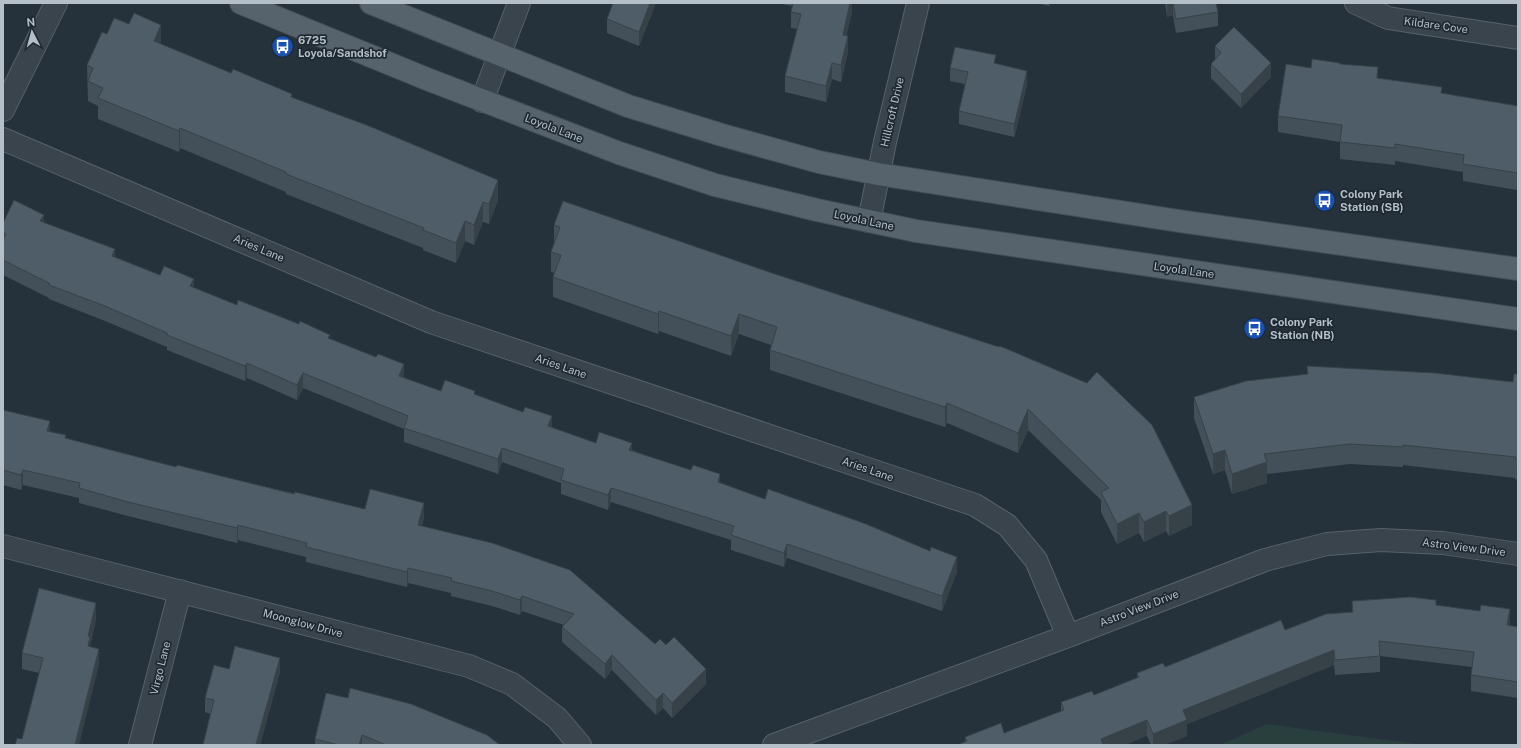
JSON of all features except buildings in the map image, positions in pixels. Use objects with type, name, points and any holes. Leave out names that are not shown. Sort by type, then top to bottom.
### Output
[{"type":"main road","name":"Loyola Lane","points":[[241,3],[482,101],[620,153],[715,185],[817,210],[924,232],[1518,319]]},
{"type":"main road","points":[[371,3],[628,106],[722,135],[819,162],[878,174],[1179,221],[1518,269]]},
{"type":"street","points":[[5,101],[56,3]]},
{"type":"street","points":[[482,101],[519,3]]},
{"type":"street","name":"Hillcroft Drive","points":[[869,221],[878,174],[918,3]]},
{"type":"street","name":"Kildare Cove","points":[[1356,3],[1388,18],[1518,38]]},
{"type":"street","name":"Aries Lane","points":[[3,139],[431,322],[975,505],[1007,525],[1036,560],[1068,636]]},
{"type":"street","name":"Astro View Drive","points":[[774,745],[1068,636],[1265,560],[1327,544],[1381,540],[1443,543],[1518,554]]},
{"type":"street","name":"Moonglow Drive","points":[[3,546],[469,666],[512,684],[557,718],[580,745]]},
{"type":"street","name":"Virgo Lane","points":[[140,745],[180,591]]},
{"type":"green space","points":[[1267,724],[1424,745],[1220,745]]},
{"type":"place","name":"6725 Loyola/Sandshof","points":[[282,46]]},
{"type":"place","name":"Colony Park Station (SB)","points":[[1324,200]]},
{"type":"place","name":"Colony Park Station (NB)","points":[[1255,328]]}]
